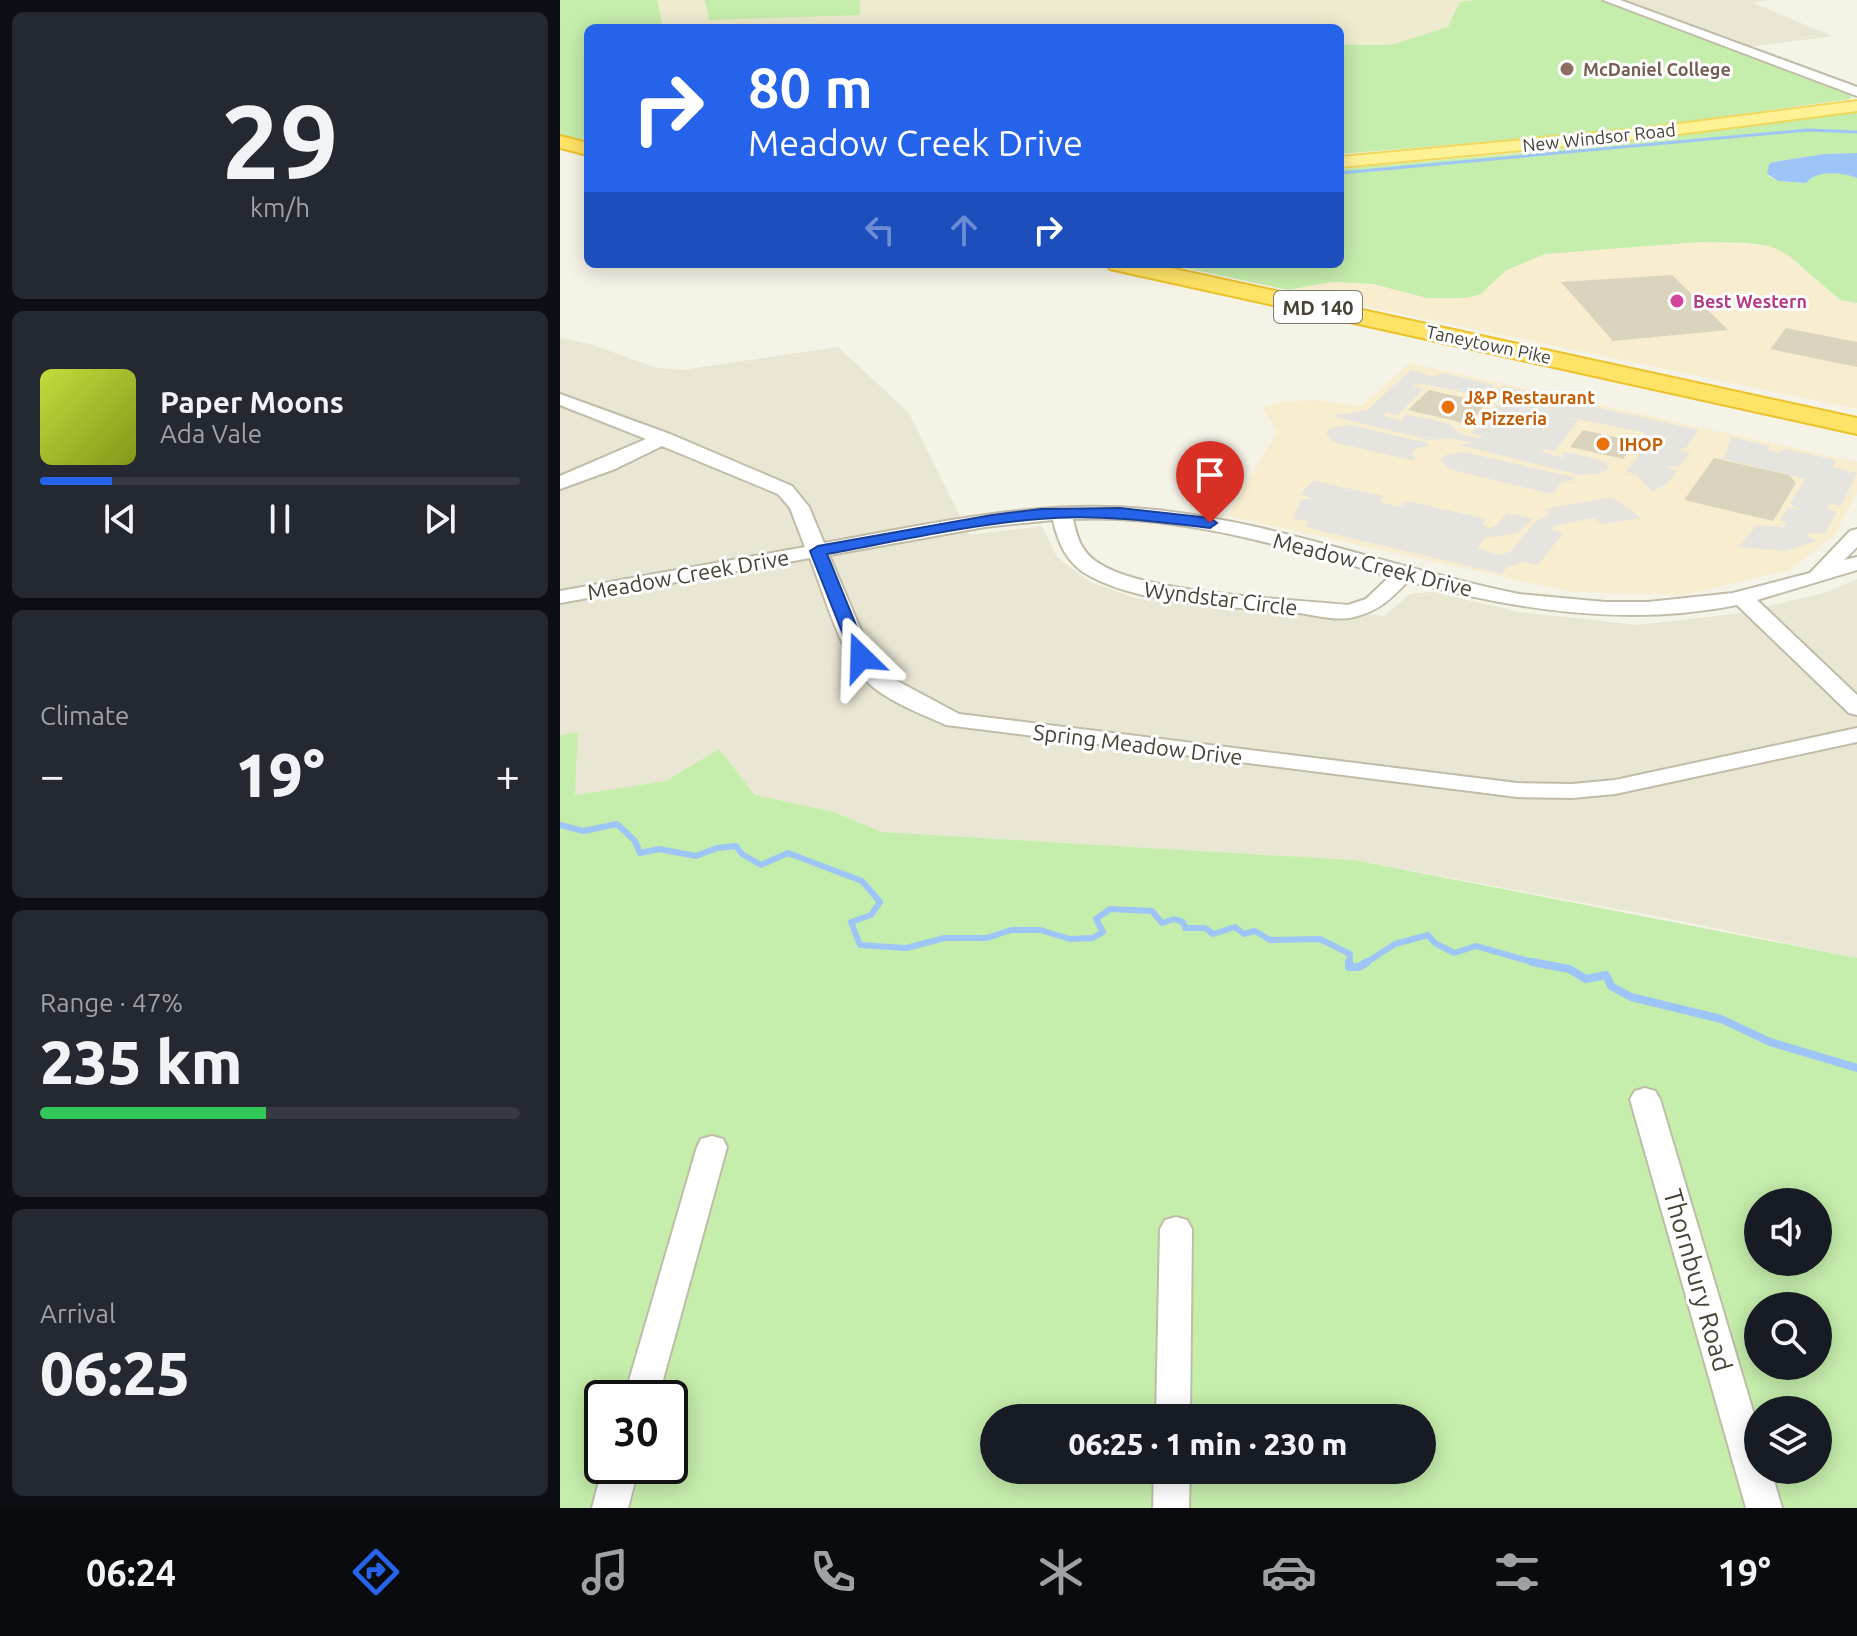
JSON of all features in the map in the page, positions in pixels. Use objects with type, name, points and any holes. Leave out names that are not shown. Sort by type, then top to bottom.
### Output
[{"type":"highway","points":[[560,144],[584,149]]},
{"type":"highway","points":[[560,159],[584,163]]},
{"type":"highway","name":"Taneytown Pike","points":[[1138,268],[1857,426]]},
{"type":"main road","name":"New Windsor Road","points":[[1344,162],[1640,134],[1857,106]]},
{"type":"street","points":[[1609,0],[1852,88]]},
{"type":"street","name":"Spring Meadow Drive","points":[[560,399],[663,438],[785,490],[799,507],[861,657],[880,681],[909,699],[954,720],[1517,790],[1572,791],[1615,787],[1857,735]]},
{"type":"street","points":[[560,483],[608,465],[663,438]]},
{"type":"street","name":"Meadow Creek Drive","points":[[560,597],[992,519],[1061,513],[1120,513],[1190,520],[1519,600],[1583,607],[1666,608],[1743,599],[1808,582],[1857,563]]},
{"type":"street","name":"Wyndstar Circle","points":[[1061,513],[1068,542],[1081,559],[1111,578],[1146,589],[1349,612],[1374,604],[1404,573]]},
{"type":"street","name":"Meadow Creek Drive","points":[[1808,582],[1828,568],[1857,535]]},
{"type":"street","points":[[1743,599],[1857,708]]},
{"type":"street","name":"Thornbury Road","points":[[1645,1099],[1764,1508]]},
{"type":"street","points":[[646,1380],[712,1147]]},
{"type":"street","points":[[1173,1404],[1176,1229]]},
{"type":"street","points":[[610,1508],[616,1484]]},
{"type":"street","points":[[1171,1508],[1172,1484]]},
{"type":"shaded area","name":"McDaniel College","points":[[560,0],[1610,0],[1853,94],[1850,99],[1625,130],[1344,154],[1344,24],[584,24],[584,122]]},
{"type":"shaded area","points":[[1610,0],[1768,0],[1753,3],[1832,36],[1740,48]]},
{"type":"shaded area","points":[[1699,242],[1770,246],[1788,255],[1839,300],[1857,303],[1857,409],[1288,290],[1331,282],[1373,284],[1427,298],[1481,294],[1504,271],[1545,254]]},
{"type":"shaded area","points":[[560,338],[590,344],[657,368],[682,370],[838,347],[909,413],[969,535],[1042,526],[1057,557],[1090,582],[1139,599],[1384,616],[1410,594],[1432,592],[1519,612],[1638,625],[1735,614],[1828,592],[1857,579],[1857,958],[1671,919],[1354,860],[882,832],[834,812],[755,795],[719,749],[666,781],[575,795],[578,733],[560,735]]},
{"type":"shaded area","points":[[1409,363],[1857,462],[1857,492],[1835,535],[1789,570],[1683,595],[1573,592],[1228,516],[1277,432],[1263,408],[1283,402],[1314,400],[1362,406]]},
{"type":"shaded area","points":[[1411,370],[1435,377],[1442,373],[1494,385],[1491,389],[1494,391],[1502,386],[1699,430],[1686,448],[1677,449],[1690,453],[1679,467],[1665,466],[1677,471],[1668,483],[1652,492],[1636,474],[1626,472],[1645,447],[1659,448],[1638,442],[1644,434],[1642,432],[1568,417],[1578,421],[1555,451],[1541,451],[1563,458],[1561,453],[1567,452],[1603,461],[1610,468],[1602,473],[1580,475],[1460,445],[1472,443],[1450,438],[1430,440],[1331,416],[1367,410]],"holes":[[[1418,383],[1513,404],[1508,407],[1497,405],[1471,433],[1483,436],[1479,438],[1460,434],[1450,424],[1408,415],[1402,416],[1404,421],[1383,416],[1387,412],[1398,415],[1423,389],[1413,386]]]},
{"type":"shaded area","points":[[1350,425],[1429,446],[1417,448],[1412,453],[1416,459],[1410,460],[1333,442],[1326,433],[1331,428]]},
{"type":"shaded area","points":[[1731,437],[1770,446],[1768,450],[1778,453],[1784,449],[1836,460],[1833,467],[1857,473],[1841,506],[1830,504],[1827,508],[1837,512],[1825,534],[1811,532],[1806,536],[1817,541],[1785,551],[1738,547],[1757,525],[1784,527],[1786,522],[1780,520],[1788,508],[1800,509],[1790,504],[1805,479],[1724,459]]},
{"type":"shaded area","points":[[1464,452],[1575,480],[1562,482],[1554,492],[1548,493],[1449,469],[1440,460],[1446,455]]},
{"type":"shaded area","points":[[1313,481],[1384,496],[1380,501],[1400,507],[1407,501],[1486,519],[1482,525],[1490,528],[1496,526],[1507,513],[1532,519],[1518,533],[1485,538],[1477,548],[1498,555],[1510,552],[1535,522],[1549,515],[1546,509],[1612,497],[1641,518],[1603,524],[1593,518],[1554,526],[1552,530],[1563,533],[1538,565],[1524,562],[1506,568],[1502,574],[1305,527],[1309,521],[1293,519],[1301,499],[1315,499],[1300,494]]},
{"type":"green space","points":[[560,0],[657,0],[662,24],[584,24],[584,141],[560,137]]},
{"type":"green space","points":[[705,0],[860,0],[860,15],[709,20]]},
{"type":"green space","name":"McDaniel College","points":[[1610,0],[1853,94],[1850,99],[1625,130],[1344,154],[1344,45],[1391,45],[1448,27],[1460,2]]},
{"type":"green space","points":[[1857,112],[1857,153],[1824,154],[1773,162],[1769,164],[1768,176],[1778,181],[1806,183],[1828,173],[1857,178],[1857,303],[1840,300],[1788,255],[1770,246],[1746,243],[1699,242],[1545,254],[1505,271],[1481,294],[1466,298],[1427,298],[1373,284],[1331,282],[1288,290],[1186,268],[1344,268],[1344,169],[1544,151]]},
{"type":"green space","points":[[578,732],[575,795],[666,781],[719,749],[755,795],[834,812],[882,832],[1354,860],[1857,958],[1857,1508],[560,1508],[560,735]]},
{"type":"water","points":[[1857,153],[1857,178],[1828,173],[1806,183],[1778,181],[1767,174],[1769,164],[1773,162],[1824,154]]},
{"type":"building","name":"Best Western","points":[[1672,275],[1728,330],[1613,341],[1561,282]]},
{"type":"building","name":"Best Western","points":[[1786,328],[1857,342],[1857,367],[1770,349]]},
{"type":"building","name":"J&P Restaurant & Pizzeria","points":[[1429,390],[1487,403],[1468,424],[1408,410]]},
{"type":"building","name":"IHOP","points":[[1583,430],[1636,442],[1623,459],[1570,447]]},
{"type":"building","points":[[1714,458],[1789,475],[1796,483],[1773,521],[1684,500]]},
{"type":"waterway","points":[[1344,173],[1808,130],[1857,132]]},
{"type":"waterway","points":[[560,825],[583,831],[617,824],[635,841],[640,853],[659,849],[696,856],[717,848],[736,846],[742,854],[761,865],[788,853],[862,881],[880,902],[871,915],[851,922],[860,945],[906,948],[945,938],[987,938],[1011,930],[1040,930],[1070,939],[1093,938],[1103,932],[1096,919],[1110,909],[1152,911],[1162,923],[1174,919],[1183,922],[1185,928],[1205,928],[1213,934],[1235,927],[1244,934],[1255,931],[1270,940],[1320,939],[1350,954],[1349,964]]},
{"type":"waterway","points":[[1364,964],[1395,944],[1428,935],[1435,943],[1454,953],[1476,946],[1532,962]]},
{"type":"waterway","points":[[1349,964],[1349,967],[1359,967],[1367,962]]},
{"type":"waterway","points":[[1532,962],[1569,969],[1586,979],[1606,975],[1611,986],[1631,997],[1721,1019],[1770,1042],[1857,1068]]},
{"type":"waterway","points":[[1532,962],[1539,964]]},
{"type":"place","name":"McDaniel College","points":[[1567,69]]},
{"type":"place","name":"Best Western","points":[[1677,301]]},
{"type":"place","name":"J&P Restaurant & Pizzeria","points":[[1448,407]]},
{"type":"place","name":"IHOP","points":[[1603,444]]},
{"type":"route","points":[[861,657],[818,551],[992,519],[1041,514],[1120,513],[1210,523]]}]
